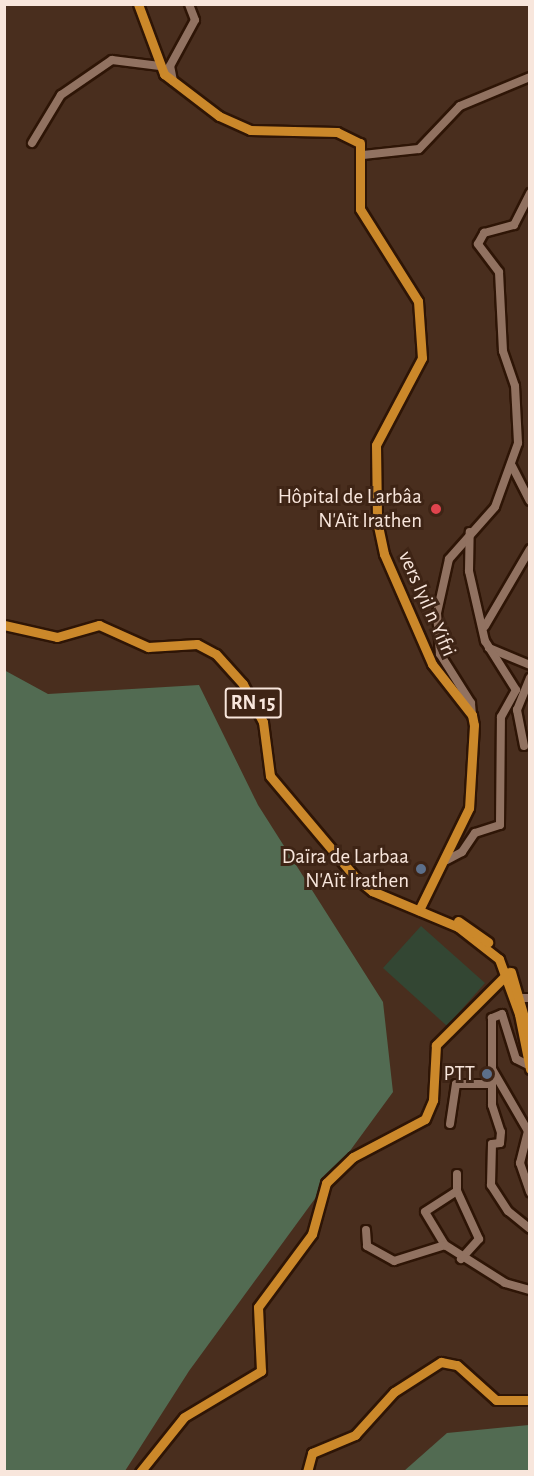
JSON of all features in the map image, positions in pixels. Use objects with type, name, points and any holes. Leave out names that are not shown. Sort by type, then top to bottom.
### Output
[{"type":"main road","points":[[138,4],[160,66],[172,82],[240,128],[337,132],[360,143],[363,155]]},
{"type":"main road","name":"vers Iγil n Yifri","points":[[363,155],[356,193],[360,209],[418,301],[424,335],[422,358],[376,445],[380,539],[432,664],[472,714]]},
{"type":"main road","name":"RN 15","points":[[4,625],[57,637],[99,625],[148,647],[208,648],[243,684],[263,722],[267,769],[296,813],[363,885],[422,911]]},
{"type":"main road","points":[[472,714],[469,808],[422,911],[490,949],[526,998],[530,1038]]},
{"type":"main road","points":[[508,972],[529,1067]]},
{"type":"main road","points":[[140,1472],[184,1417],[261,1371],[258,1307],[312,1234],[324,1186],[353,1157],[425,1119],[433,1100],[436,1045],[508,972]]},
{"type":"main road","points":[[307,1472],[312,1453],[355,1435],[394,1392],[441,1362],[457,1365],[496,1400],[530,1400]]},
{"type":"street","points":[[172,82],[170,66],[195,20],[189,4]]},
{"type":"street","points":[[32,143],[61,95],[112,60],[160,66]]},
{"type":"street","points":[[363,155],[419,149],[460,106],[528,80]]},
{"type":"street","points":[[472,714],[471,703],[440,654],[437,638],[449,559],[470,532],[495,507],[512,466],[519,415],[503,351],[499,272],[478,244],[484,233],[514,225],[530,193]]},
{"type":"street","points":[[512,466],[530,501]]},
{"type":"street","points":[[447,860],[462,852],[475,833],[500,825],[501,717],[516,690],[488,648],[485,626],[469,571],[470,532]]},
{"type":"street","points":[[485,626],[530,549]]},
{"type":"street","points":[[488,648],[530,665]]},
{"type":"street","points":[[524,746],[516,710],[530,677]]},
{"type":"street","points":[[529,1067],[516,1059],[502,1014],[492,1018],[491,1084],[501,1132],[500,1143],[492,1144],[491,1185],[508,1211],[530,1229]]},
{"type":"street","points":[[492,1069],[528,1131],[520,1163],[530,1192]]},
{"type":"street","points":[[450,1124],[456,1084],[491,1084]]},
{"type":"street","points":[[457,1174],[457,1191],[479,1239],[461,1259]]},
{"type":"street","points":[[457,1191],[425,1212],[445,1245],[461,1259],[530,1290]]},
{"type":"street","points":[[366,1230],[367,1246],[394,1261],[445,1245]]},
{"type":"green space","points":[[4,670],[48,694],[199,685],[258,805],[383,1002],[393,1092],[189,1371],[125,1471],[5,1471]]},
{"type":"green space","points":[[421,926],[485,983],[447,1026],[383,968]]},
{"type":"green space","points":[[529,1425],[529,1471],[404,1471],[447,1433]]},
{"type":"place","name":"Hôpital de Larbâa N'Aït Irathen","points":[[436,509]]},
{"type":"place","name":"Daïra de Larbaa N'Aït Irathen","points":[[421,869]]},
{"type":"place","name":"PTT","points":[[487,1074]]}]
